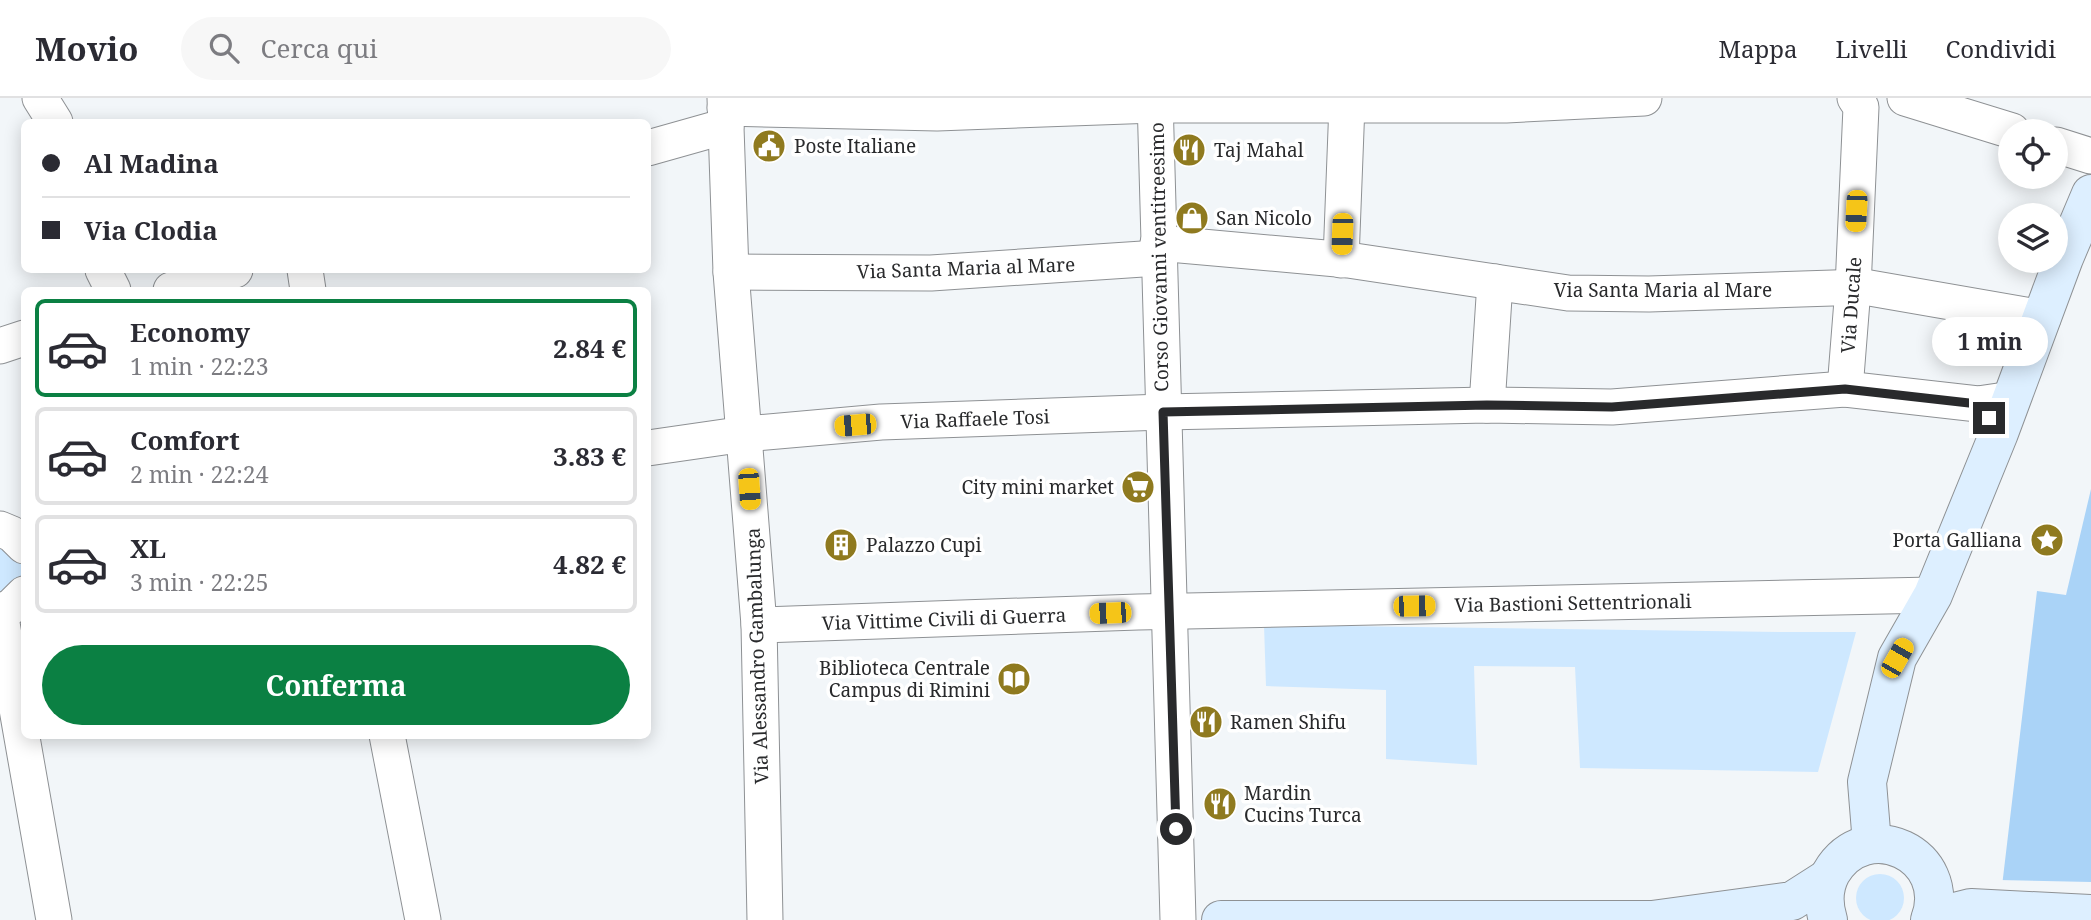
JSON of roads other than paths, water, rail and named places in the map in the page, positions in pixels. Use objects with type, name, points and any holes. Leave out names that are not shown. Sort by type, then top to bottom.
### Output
[{"type":"main road","points":[[1872,845],[1867,782],[1897,658],[1933,595],[1996,412],[2043,318],[2091,194]]},
{"type":"main road","points":[[1828,920],[1824,891],[1828,878],[1837,863],[1850,852],[1872,845],[1896,846],[1907,851],[1916,858],[1930,877],[1971,908]]},
{"type":"main road","points":[[1930,877],[1934,897],[1931,919],[1971,908],[2091,914]]},
{"type":"main road","points":[[1221,920],[1653,920],[1792,901],[1828,878]]},
{"type":"street","points":[[40,98],[53,119]]},
{"type":"street","points":[[651,147],[725,111],[937,113],[1155,102],[1506,105],[1644,98]]},
{"type":"street","name":"Via Ducale","points":[[1845,389],[1853,288],[1861,107],[1855,98]]},
{"type":"street","points":[[1905,98],[1998,127]]},
{"type":"street","name":"Corso Giovanni ventitreesimo","points":[[1155,102],[1178,920]]},
{"type":"street","points":[[1341,260],[1347,104]]},
{"type":"street","name":"Via Alessandro Gambalunga","points":[[725,111],[731,272],[759,625],[765,920]]},
{"type":"street","points":[[2068,149],[2091,156]]},
{"type":"street","name":"Via Santa Maria al Mare","points":[[731,272],[931,273],[1158,251],[1341,260],[1568,293],[1649,294],[1864,288],[2043,318]]},
{"type":"street","points":[[181,287],[225,273]]},
{"type":"street","points":[[1487,405],[1495,282]]},
{"type":"street","points":[[0,346],[21,339]]},
{"type":"street","name":"Via Raffaele Tosi","points":[[651,448],[745,435],[881,422],[1487,405],[1612,407],[1845,389],[1996,412]]},
{"type":"street","points":[[0,529],[12,534],[21,543]]},
{"type":"street","name":"Via Bastioni Settentrionali","points":[[1171,612],[1933,595]]},
{"type":"street","points":[[21,597],[11,607],[0,611],[21,731]]},
{"type":"street","name":"Via Vittime Civili di Guerra","points":[[759,625],[1171,612]]},
{"type":"street","points":[[22,739],[54,920]]},
{"type":"street","points":[[388,739],[423,920]]},
{"type":"place","name":"Poste Italiane","points":[[769,146]]},
{"type":"place","name":"Taj Mahal","points":[[1189,150]]},
{"type":"place","name":"San Nicolo","points":[[1192,218]]},
{"type":"place","name":"City mini market","points":[[1138,487]]},
{"type":"place","name":"Porta Galliana","points":[[2047,540]]},
{"type":"place","name":"Palazzo Cupi","points":[[841,545]]},
{"type":"place","name":"Biblioteca Centrale Campus di Rimini","points":[[1014,679]]},
{"type":"place","name":"Ramen Shifu","points":[[1206,722]]},
{"type":"place","name":"Mardin Cucins Turca","points":[[1220,804]]}]
